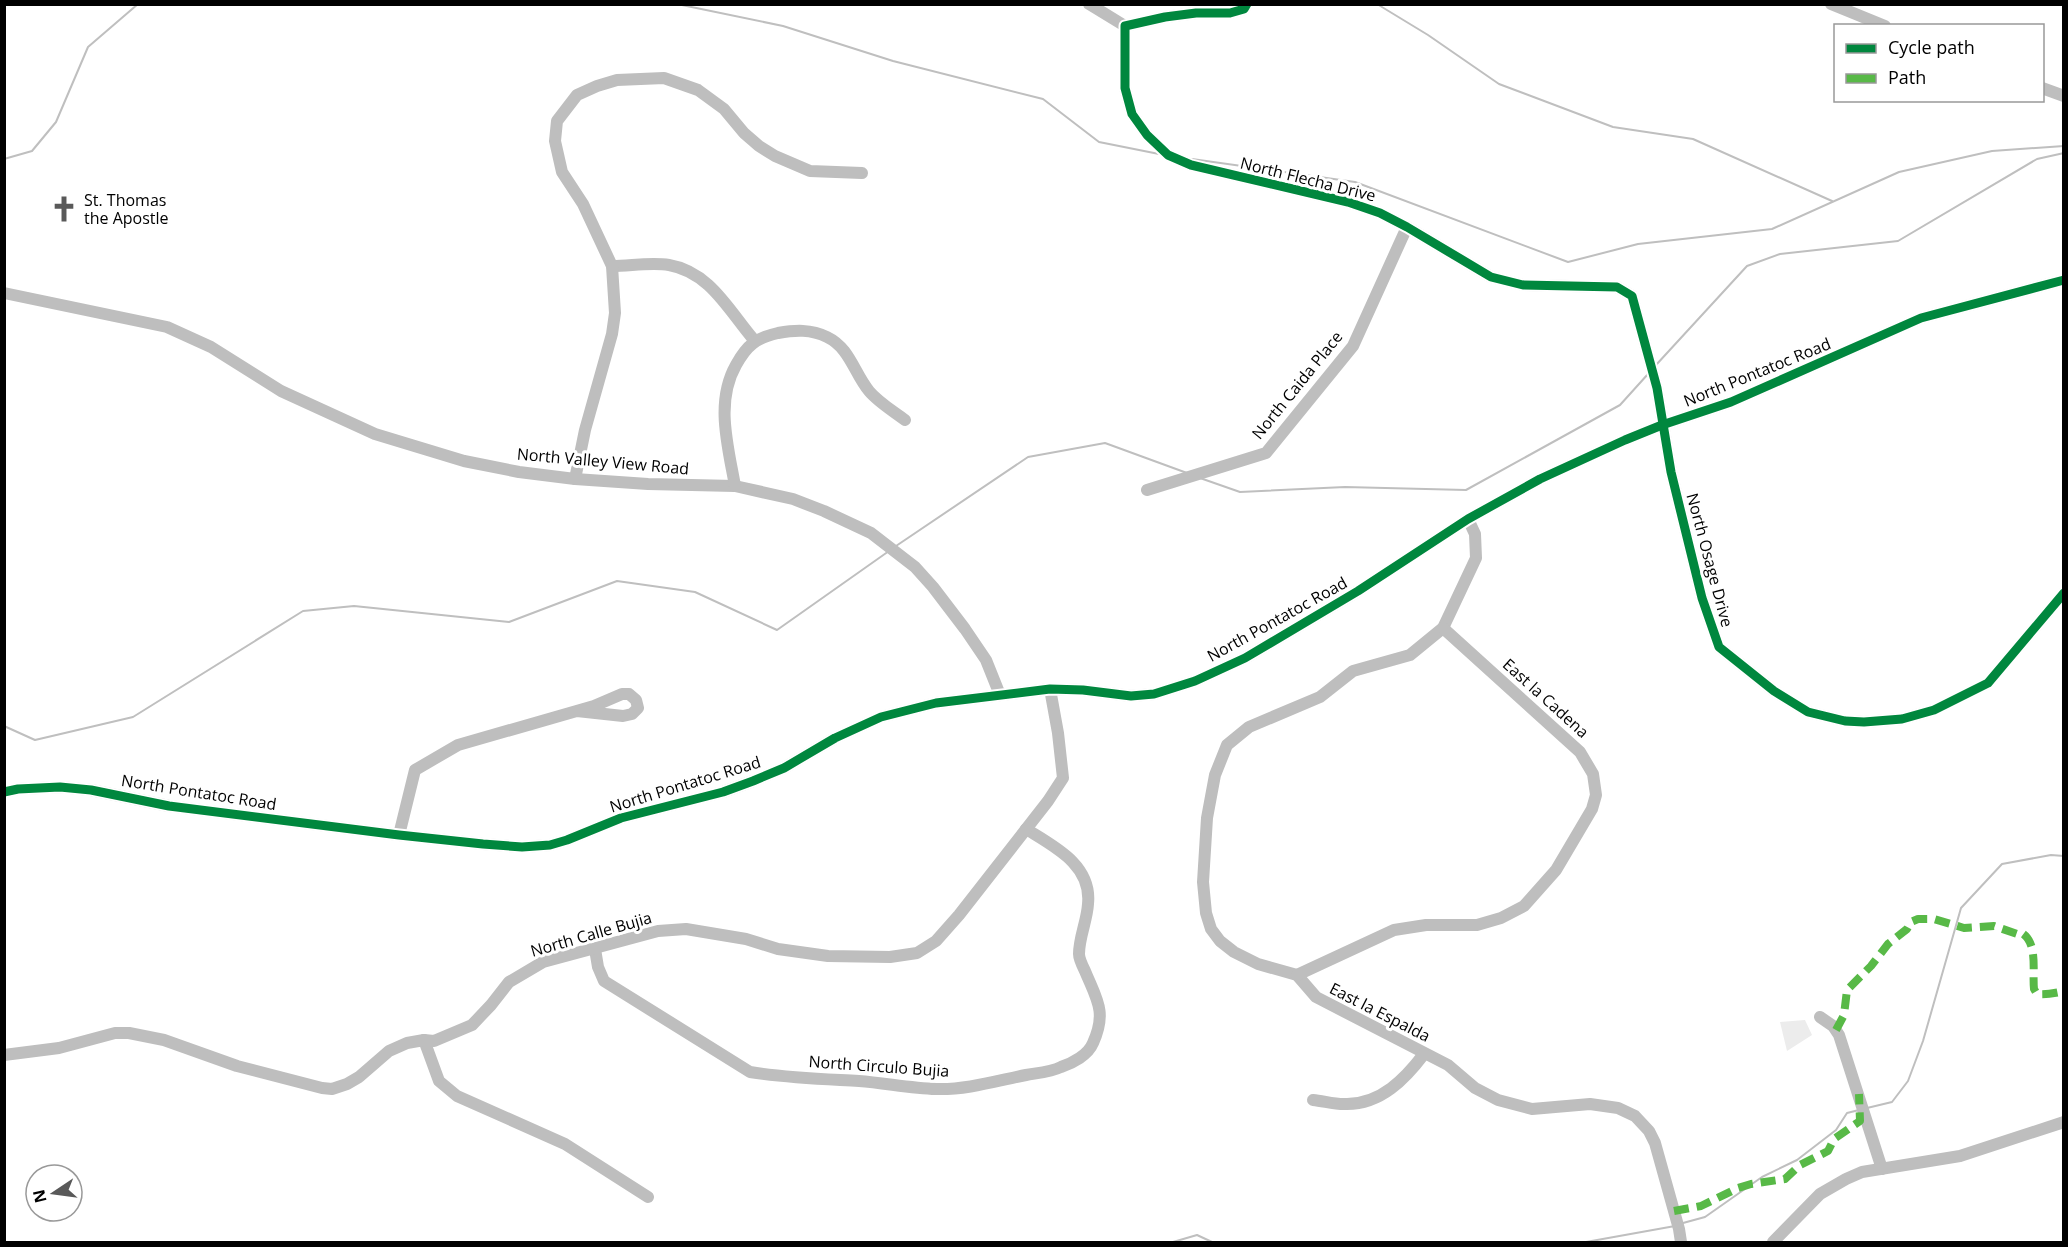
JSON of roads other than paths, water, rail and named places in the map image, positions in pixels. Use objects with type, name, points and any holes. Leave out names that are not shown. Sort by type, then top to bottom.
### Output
[{"type":"street","points":[[1089,4],[1125,27],[1164,17],[1196,13],[1230,13],[1244,9],[1247,4]]},
{"type":"street","points":[[1831,4],[1880,24]]},
{"type":"street","name":"North Flecha Drive","points":[[1125,27],[1125,88],[1132,114],[1147,135],[1168,155],[1200,167],[1348,201],[1380,213],[1407,226],[1491,277],[1522,285],[1617,287],[1632,296],[1657,388],[1662,425]]},
{"type":"street","points":[[575,479],[585,430],[612,334],[615,313],[612,266],[584,204],[562,172],[555,141],[557,121],[577,95],[597,86],[625,78],[664,78],[698,90],[724,109],[744,133],[759,146],[775,156],[810,171],[862,173]]},
{"type":"street","points":[[2044,88],[2064,96]]},
{"type":"street","name":"North Caida Place","points":[[1147,489],[1266,453],[1353,346],[1407,226]]},
{"type":"street","points":[[612,266],[667,264],[688,270],[706,282],[754,340]]},
{"type":"street","name":"North Pontatoc Road","points":[[4,792],[60,787],[92,790],[169,806],[399,835],[522,847],[550,845],[621,819],[723,792],[753,781],[784,768],[837,737],[880,717],[936,703],[1050,689],[1083,690],[1131,696],[1163,692],[1195,681],[1245,658],[1348,597],[1468,519],[1540,479],[1662,425],[1731,402],[1921,318],[2064,280]]},
{"type":"street","name":"North Valley View Road","points":[[4,292],[167,327],[211,347],[281,391],[375,434],[464,461],[519,472],[575,479],[648,484],[735,486],[793,499],[824,511],[871,533],[896,551],[933,587],[986,660],[1000,695]]},
{"type":"street","points":[[735,486],[724,404],[728,379],[740,357],[754,340],[793,329],[828,337],[849,356],[869,391],[905,420]]},
{"type":"street","name":"North Osage Drive","points":[[1662,425],[1700,591],[1719,647],[1774,691],[1808,712],[1845,721],[1864,722],[1902,719],[1934,710],[1988,683],[2064,593]]},
{"type":"street","points":[[1297,975],[1258,964],[1234,952],[1220,941],[1211,929],[1206,913],[1203,882],[1207,818],[1215,775],[1227,745],[1249,727],[1320,697],[1353,670],[1410,655],[1443,628],[1476,558],[1474,534],[1468,519]]},
{"type":"street","name":"East la Cadena","points":[[1297,975],[1394,930],[1426,925],[1477,925],[1501,918],[1524,906],[1556,870],[1592,809],[1596,795],[1593,774],[1580,752],[1443,628]]},
{"type":"street","name":"North Calle Bujia","points":[[4,1055],[58,1048],[113,1033],[129,1033],[164,1040],[237,1066],[332,1089],[358,1077],[389,1051],[407,1043],[434,1041],[472,1025],[509,981],[543,962],[595,949],[626,938],[658,931],[686,929],[747,939],[778,949],[828,956],[890,957],[917,953],[936,941],[959,915],[1048,801],[1063,778],[1050,689]]},
{"type":"street","points":[[399,835],[415,770],[458,745],[577,711]]},
{"type":"street","name":"North Circulo Bujia","points":[[595,949],[598,967],[604,981],[750,1072],[773,1076],[936,1089],[978,1085],[1059,1069],[1077,1060],[1092,1046],[1101,1024],[1101,1010],[1097,995],[1079,956],[1088,904],[1087,883],[1078,866],[1064,853],[1026,829]]},
{"type":"street","name":"East la Espalda","points":[[1297,975],[1316,997],[1448,1065],[1475,1088],[1498,1100],[1532,1109],[1590,1104],[1608,1106],[1635,1116],[1649,1131],[1655,1143],[1681,1242]]},
{"type":"street","points":[[1820,1017],[1833,1026],[1839,1035],[1882,1169]]},
{"type":"street","points":[[424,1040],[439,1081],[457,1096],[565,1144],[648,1197]]},
{"type":"street","points":[[1313,1100],[1348,1105],[1371,1100],[1390,1090],[1408,1075],[1424,1054]]},
{"type":"street","points":[[1773,1242],[1820,1194],[1862,1172],[1960,1156],[2064,1122]]},
{"type":"waterway","points":[[4,159],[32,151],[56,122],[88,47],[138,4]]},
{"type":"waterway","points":[[677,4],[783,26],[893,61],[1043,99],[1099,142],[1159,154]]},
{"type":"waterway","points":[[1377,4],[1428,35],[1499,84],[1613,127],[1693,139],[1832,201]]},
{"type":"waterway","points":[[1192,159],[1355,182],[1568,262],[1638,244],[1772,229],[1899,172],[1992,151],[2064,146]]},
{"type":"waterway","points":[[1656,365],[1747,266],[1780,254],[1898,241],[2037,159],[2064,153]]},
{"type":"waterway","points":[[1200,478],[1240,492],[1345,487],[1466,490],[1620,405],[1648,374]]},
{"type":"waterway","points":[[896,546],[1028,457],[1105,443],[1187,473]]},
{"type":"waterway","points":[[4,726],[35,740],[133,717],[303,611],[354,606],[509,622],[617,581],[695,592],[777,630],[889,551]]},
{"type":"waterway","points":[[1867,1108],[1892,1102],[1908,1081],[1923,1041],[1961,908],[2002,864],[2051,855],[2064,856]]},
{"type":"waterway","points":[[1683,1223],[1705,1217],[1762,1177],[1797,1160],[1836,1130],[1847,1113],[1859,1110]]},
{"type":"waterway","points":[[1586,1242],[1675,1226]]},
{"type":"waterway","points":[[1173,1242],[1197,1235],[1212,1242]]},
{"type":"place","name":"St. Thomas the Apostle","points":[[64,209]]}]
